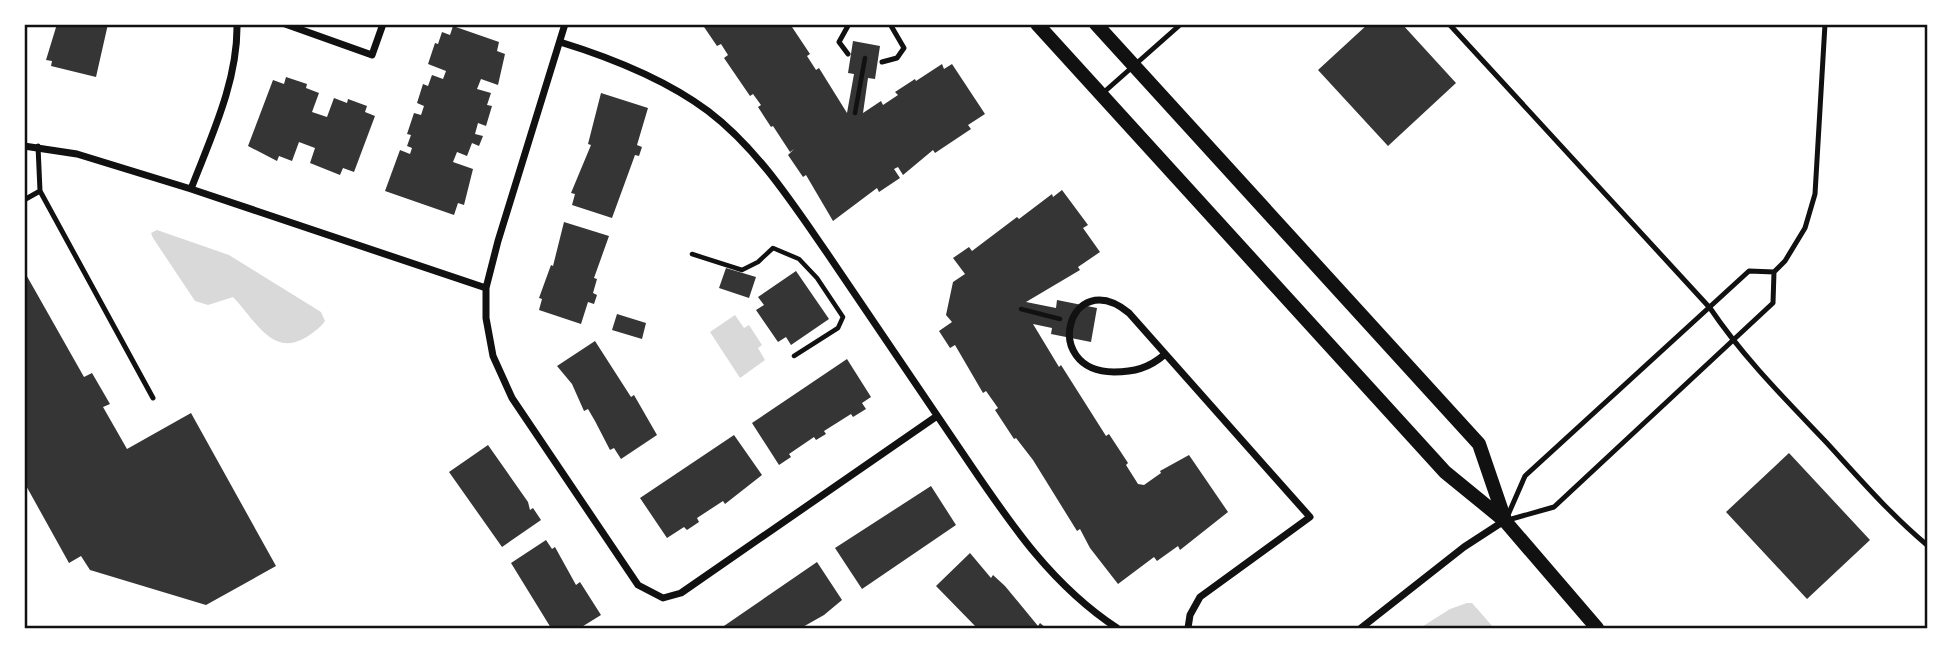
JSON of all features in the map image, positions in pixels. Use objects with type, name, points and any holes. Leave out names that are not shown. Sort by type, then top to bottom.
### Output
[{"type":"main road","points":[[1037,24],[1445,472],[1505,521],[1597,628]]},
{"type":"main road","points":[[1096,24],[1479,444],[1505,521]]},
{"type":"street","points":[[191,189],[229,86],[237,57],[237,24]]},
{"type":"street","points":[[285,24],[373,55],[383,24]]},
{"type":"street","points":[[565,24],[486,288],[486,318],[493,356],[512,398],[630,575],[657,596],[670,597],[681,593],[937,416]]},
{"type":"street","points":[[560,42],[627,66],[665,85],[708,111],[737,137],[795,206],[937,416],[1044,566],[1085,606],[1117,628]]},
{"type":"street","points":[[24,146],[77,154],[191,189],[486,288]]},
{"type":"street","points":[[1164,355],[1154,363],[1127,372],[1089,368],[1073,352],[1069,339],[1074,316],[1087,300],[1098,298],[1110,301],[1129,313],[1310,517],[1200,597],[1190,615],[1188,628]]},
{"type":"street","points":[[1361,628],[1464,547],[1505,521]]},
{"type":"lane","points":[[848,54],[839,42],[849,24]]},
{"type":"lane","points":[[883,62],[897,58],[904,48],[890,24]]},
{"type":"lane","points":[[1101,95],[1181,24]]},
{"type":"lane","points":[[1449,24],[1710,308],[1732,341],[1895,519],[1927,545]]},
{"type":"lane","points":[[1505,521],[1554,507],[1773,303],[1774,272],[1785,261],[1805,228],[1815,194],[1825,24]]},
{"type":"lane","points":[[38,146],[40,191],[153,398]]},
{"type":"lane","points":[[24,200],[40,191]]},
{"type":"lane","points":[[1505,521],[1525,476],[1749,271],[1774,272]]},
{"type":"path","points":[[855,113],[865,58]]},
{"type":"path","points":[[692,254],[742,270],[758,262],[773,248],[799,259],[817,278],[843,317],[838,328],[794,356]]},
{"type":"path","points":[[1021,309],[1061,319]]},
{"type":"shaded area","points":[[157,230],[229,255],[321,312],[325,321],[306,337],[293,343],[281,343],[262,330],[233,297],[208,305],[195,301],[153,238],[151,233]]},
{"type":"shaded area","points":[[735,315],[744,328],[749,325],[762,345],[758,348],[765,360],[740,378],[710,332]]},
{"type":"shaded area","points":[[1472,603],[1494,628],[1420,628],[1450,609]]},
{"type":"building","points":[[57,24],[108,24],[96,77],[51,66],[52,61],[46,60]]},
{"type":"building","points":[[702,24],[790,24],[810,54],[807,56],[816,70],[819,68],[847,113],[854,74],[848,73],[853,41],[880,46],[875,79],[868,78],[863,113],[881,101],[883,105],[898,95],[895,92],[942,64],[944,69],[952,64],[985,114],[968,125],[971,129],[935,153],[933,150],[903,175],[898,167],[894,169],[900,178],[879,192],[877,188],[833,221],[806,175],[803,177],[788,155],[794,149],[790,152],[773,126],[771,127],[758,107],[761,105],[753,94],[750,96],[724,58],[728,55],[721,44],[717,46]]},
{"type":"building","points":[[1368,24],[1402,24],[1456,83],[1388,146],[1318,70]]},
{"type":"building","points":[[453,26],[499,42],[497,51],[505,54],[498,85],[481,79],[477,89],[491,93],[487,105],[492,106],[486,126],[478,123],[475,134],[483,136],[479,146],[472,143],[467,156],[457,152],[453,162],[473,169],[464,205],[458,203],[454,215],[385,191],[400,150],[410,154],[412,148],[407,146],[411,135],[407,134],[414,113],[421,115],[424,106],[417,103],[423,84],[428,86],[432,75],[443,79],[446,71],[428,64],[442,32],[450,35]]},
{"type":"building","points":[[286,77],[307,84],[306,88],[319,93],[312,112],[327,117],[334,98],[347,103],[348,99],[367,106],[365,112],[375,116],[354,172],[343,168],[340,175],[310,163],[315,148],[299,142],[292,161],[279,156],[277,161],[248,146],[273,80],[284,84]]},
{"type":"building","points":[[601,93],[648,108],[637,145],[642,147],[639,156],[635,155],[612,218],[572,205],[575,194],[571,193],[591,145],[588,144]]},
{"type":"building","points":[[1062,190],[1088,225],[1083,228],[1100,252],[1078,267],[1080,270],[1026,302],[1056,308],[1057,300],[1097,308],[1091,342],[1051,334],[1052,328],[1033,324],[1106,436],[1109,434],[1138,484],[1144,485],[1161,473],[1160,471],[1189,455],[1228,512],[1180,550],[1178,546],[1157,561],[1154,557],[1118,584],[1090,548],[1080,529],[1077,531],[1033,460],[1016,438],[1014,439],[995,410],[998,408],[986,391],[983,393],[955,345],[950,348],[939,331],[952,322],[946,315],[953,282],[965,274],[953,258],[969,247],[972,251],[1017,217],[1019,219],[1052,194],[1053,197]]},
{"type":"building","points":[[564,222],[609,236],[594,278],[597,279],[593,293],[597,295],[594,304],[588,302],[581,324],[539,310],[542,299],[539,298],[551,265],[553,266]]},
{"type":"building","points":[[726,268],[756,277],[749,298],[719,288]]},
{"type":"building","points":[[24,271],[84,377],[92,373],[110,404],[103,407],[127,449],[191,413],[276,566],[206,605],[90,570],[81,556],[69,563],[24,482]]},
{"type":"building","points":[[796,271],[829,319],[791,345],[786,337],[778,342],[756,310],[764,305],[758,297]]},
{"type":"building","points":[[617,314],[646,323],[642,339],[612,330]]},
{"type":"building","points":[[595,341],[631,397],[634,395],[657,435],[621,459],[614,448],[610,450],[588,409],[584,411],[572,384],[557,366]]},
{"type":"building","points":[[847,359],[871,397],[862,403],[866,409],[853,417],[851,414],[824,431],[826,434],[816,440],[814,437],[789,454],[791,457],[779,465],[752,423]]},
{"type":"building","points":[[734,435],[762,475],[725,504],[723,501],[697,518],[699,522],[687,530],[684,527],[667,538],[640,498]]},
{"type":"building","points":[[488,445],[528,502],[530,510],[533,508],[541,520],[502,547],[449,472]]},
{"type":"building","points":[[1789,453],[1870,540],[1807,599],[1726,512]]},
{"type":"building","points":[[931,486],[956,525],[862,589],[835,548]]},
{"type":"building","points":[[546,540],[552,549],[555,547],[576,585],[580,582],[601,615],[580,628],[551,628],[511,563]]},
{"type":"building","points":[[970,553],[991,578],[993,575],[1005,586],[1038,626],[1040,623],[1046,628],[977,628],[936,586]]},
{"type":"building","points":[[817,562],[842,600],[824,615],[801,628],[721,628]]}]
